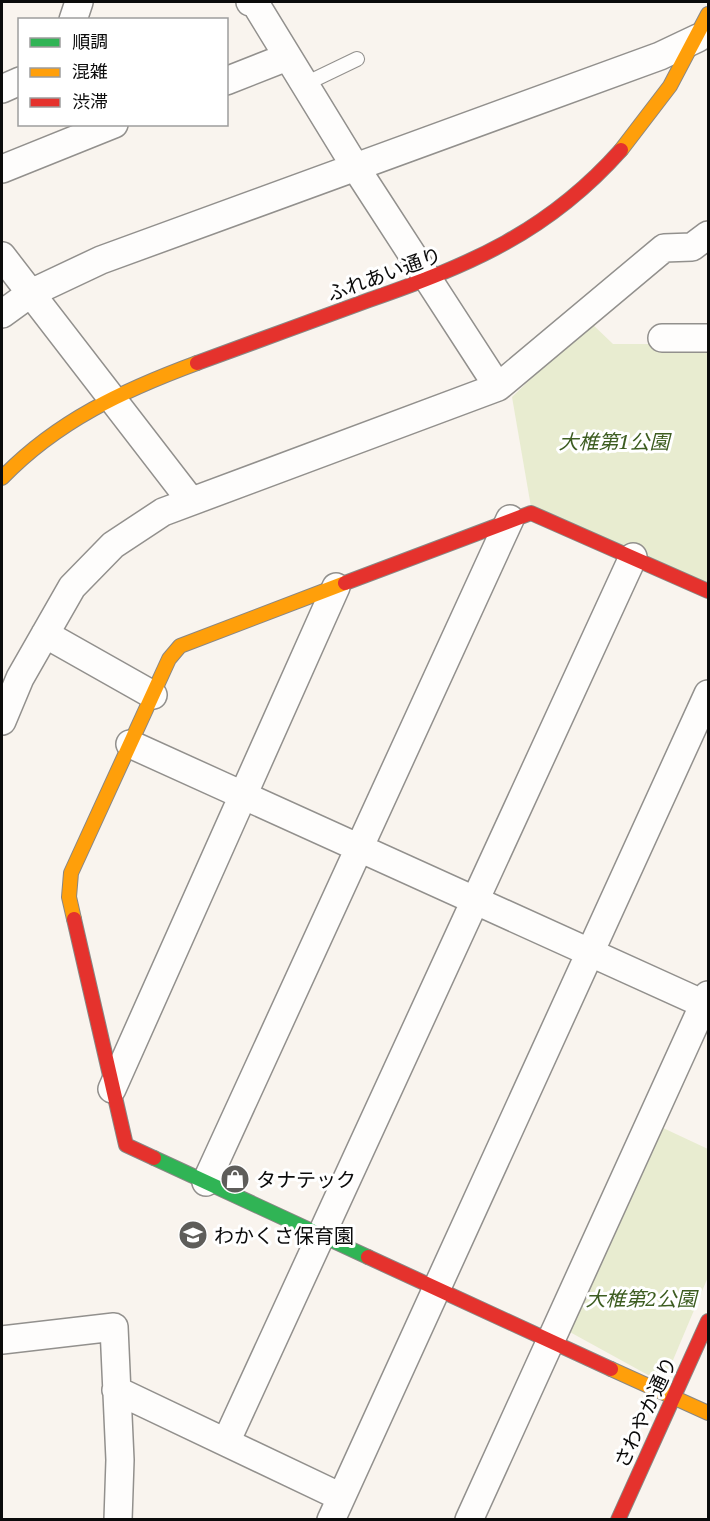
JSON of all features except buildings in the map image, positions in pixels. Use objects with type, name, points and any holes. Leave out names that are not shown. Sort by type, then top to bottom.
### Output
[{"type":"street","points":[[74,18],[79,2]]},
{"type":"street","points":[[250,2],[255,3],[356,168],[498,387]]},
{"type":"street","points":[[2,314],[31,293],[101,260],[660,56],[703,26]]},
{"type":"street","name":"ふれあい通り","points":[[2,478],[16,461],[78,416],[135,385],[429,279],[473,260],[529,228],[581,191],[641,125],[668,88],[703,26]]},
{"type":"street","points":[[228,80],[288,57]]},
{"type":"street","points":[[2,89],[18,82]]},
{"type":"street","points":[[2,169],[109,126]]},
{"type":"street","points":[[2,721],[11,674],[45,634],[72,587],[113,545],[162,512],[498,387],[664,248],[692,248],[708,235]]},
{"type":"street","points":[[2,256],[191,501]]},
{"type":"street","points":[[662,338],[708,338]]},
{"type":"street","points":[[708,591],[531,513],[510,519],[180,646],[169,659],[71,873],[69,897],[126,1145],[708,1413]]},
{"type":"street","points":[[206,1182],[510,519]]},
{"type":"street","points":[[226,1442],[633,557]]},
{"type":"street","points":[[112,1089],[336,587]]},
{"type":"street","points":[[45,634],[153,695]]},
{"type":"street","points":[[116,1390],[226,1442],[336,1508],[708,694]]},
{"type":"street","points":[[130,744],[590,952],[707,1002],[469,1520]]},
{"type":"street","name":"さわやか通り","points":[[618,1520],[708,1321]]},
{"type":"street","points":[[2,1340],[114,1327],[120,1460],[118,1520]]},
{"type":"lane","points":[[304,84],[357,59]]},
{"type":"green space","name":"大椎第1公園","points":[[590,322],[613,344],[708,344],[708,584],[531,507],[512,397]]},
{"type":"green space","name":"大椎第2公園","points":[[661,1127],[708,1149],[708,1277],[668,1372],[648,1375],[568,1331]]},
{"type":"traffic: fast","points":[[154,1158],[368,1257]]},
{"type":"traffic: slow","points":[[621,150],[670,86],[708,14]]},
{"type":"traffic: slow","points":[[2,478],[45,440],[93,409],[143,384],[197,363]]},
{"type":"traffic: slow","points":[[74,919],[69,897],[71,873],[169,659],[180,646],[345,583]]},
{"type":"traffic: slow","points":[[611,1369],[708,1413]]},
{"type":"traffic: jam","points":[[197,363],[406,287],[506,243],[565,203],[593,179],[621,150]]},
{"type":"traffic: jam","points":[[345,583],[531,513],[708,591]]},
{"type":"traffic: jam","points":[[74,919],[126,1145],[154,1158]]},
{"type":"traffic: jam","points":[[368,1257],[611,1369]]},
{"type":"traffic: jam","points":[[618,1520],[708,1321]]},
{"type":"place","name":"タナテック","points":[[235,1179]]},
{"type":"place","name":"わかくさ保育園","points":[[193,1235]]}]
